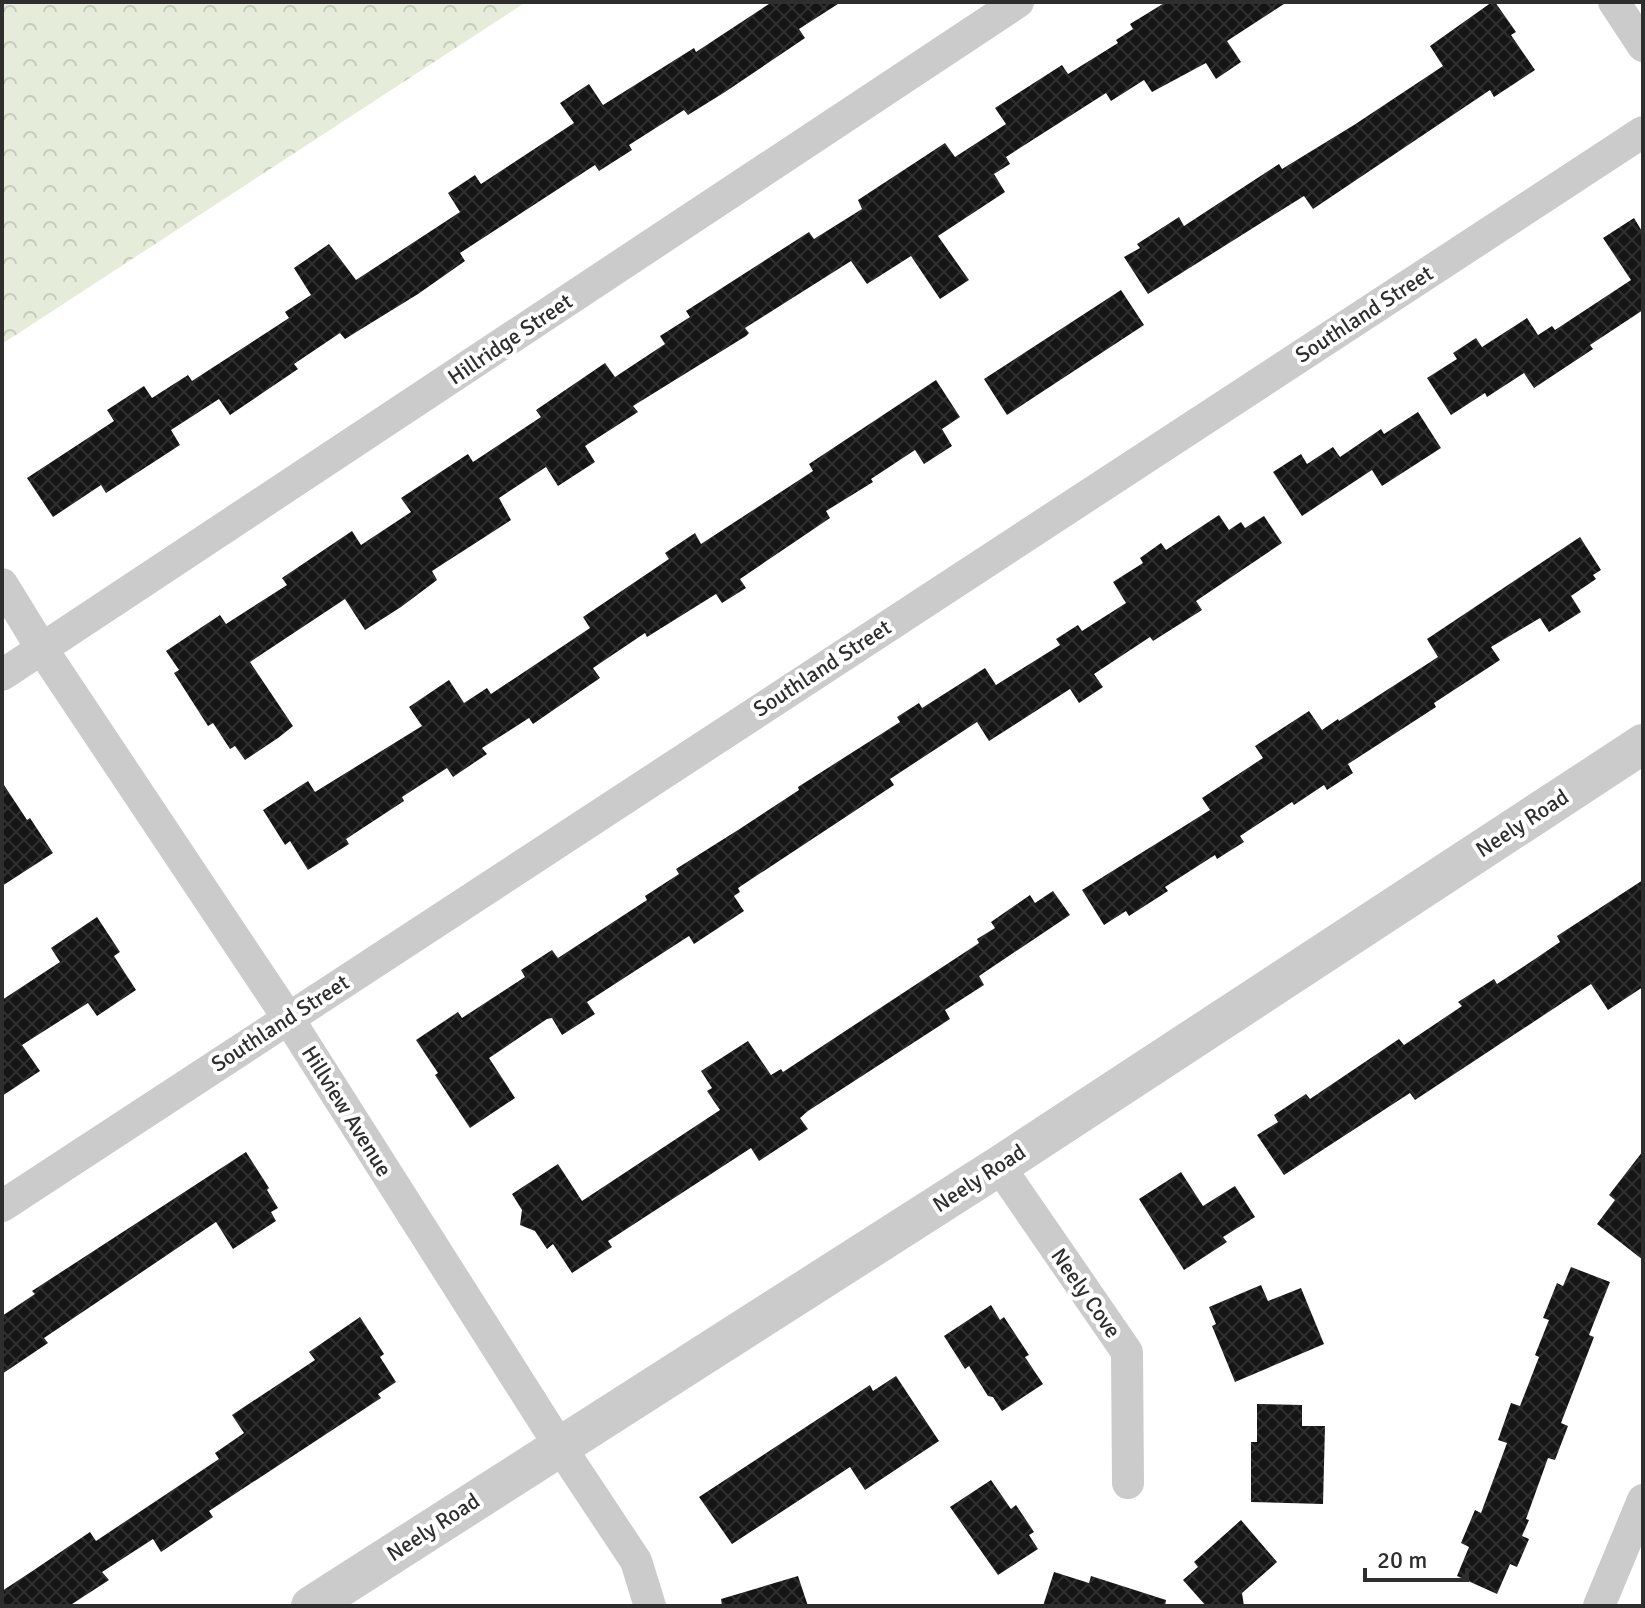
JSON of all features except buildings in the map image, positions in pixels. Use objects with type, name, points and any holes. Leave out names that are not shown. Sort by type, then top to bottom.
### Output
[{"type":"street","name":"Hillridge Street","points":[[2,675],[1018,2]]},
{"type":"street","points":[[1614,2],[1643,46]]},
{"type":"street","name":"Southland Street","points":[[2,1206],[1643,132]]},
{"type":"street","name":"Hillview Avenue","points":[[2,584],[288,1018],[636,1561],[650,1606]]},
{"type":"street","name":"Neely Road","points":[[311,1606],[999,1166],[1643,744]]},
{"type":"street","name":"Neely Cove","points":[[999,1166],[1127,1352],[1128,1483]]},
{"type":"street","points":[[1599,1606],[1643,1500]]},
{"type":"green space","points":[[2,2],[526,2],[2,344]]}]
